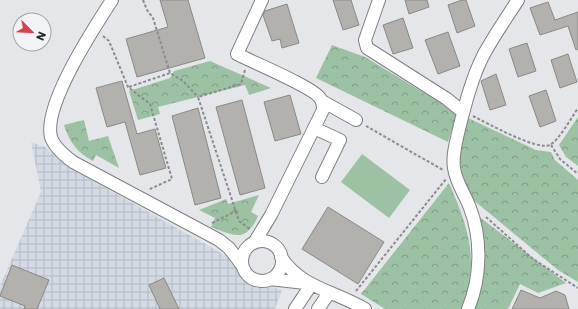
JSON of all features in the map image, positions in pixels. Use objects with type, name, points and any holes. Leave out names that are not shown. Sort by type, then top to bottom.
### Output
[{"type":"street","points":[[112,0],[70,72],[57,100],[49,129],[52,140],[59,150],[72,162],[219,240],[234,244],[263,241],[275,246]]},
{"type":"street","points":[[262,0],[237,54],[305,87],[320,97],[322,101],[356,120]]},
{"type":"street","points":[[379,0],[365,40],[367,48],[447,99],[463,112]]},
{"type":"street","points":[[468,309],[474,295],[478,273],[475,226],[470,207],[459,185],[454,168],[453,152],[463,112],[484,56],[518,0]]},
{"type":"street","points":[[242,265],[243,255],[255,241],[271,215],[323,110],[322,101]]},
{"type":"street","points":[[314,128],[340,140],[322,177]]},
{"type":"street","points":[[271,215],[269,226],[275,246],[281,257],[296,275],[310,284],[358,306]]},
{"type":"street","points":[[219,240],[229,248],[251,278],[264,281],[270,279],[310,284]]},
{"type":"street","points":[[270,279],[279,270],[281,257]]},
{"type":"street","points":[[295,309],[310,284]]},
{"type":"street","points":[[318,309],[329,293]]},
{"type":"path","points":[[143,0],[147,10],[153,18],[170,73],[183,80],[198,97],[239,221],[255,241]]},
{"type":"path","points":[[94,30],[109,41],[128,87],[150,104],[172,179],[134,196]]},
{"type":"path","points":[[198,97],[241,84],[249,60]]},
{"type":"path","points":[[128,87],[170,73]]},
{"type":"path","points":[[463,112],[531,143],[544,147],[551,144],[578,108]]},
{"type":"path","points":[[356,120],[450,174],[358,306]]},
{"type":"path","points":[[551,144],[560,159],[578,174]]},
{"type":"path","points":[[199,230],[236,211]]},
{"type":"path","points":[[482,214],[533,259],[578,288]]},
{"type":"shaded area","points":[[31,142],[45,147],[70,168],[223,254],[233,261],[239,273],[249,281],[259,286],[269,286],[282,290],[275,309],[0,309],[0,286],[41,192]]},
{"type":"green space","points":[[332,45],[365,57],[457,113],[448,142],[316,78]]},
{"type":"green space","points":[[210,61],[271,88],[249,95],[245,85],[158,107],[160,114],[138,120],[129,91],[170,78],[174,71]]},
{"type":"green space","points":[[578,117],[578,166],[566,157],[559,145]]},
{"type":"green space","points":[[468,118],[536,150],[551,152],[555,160],[578,180],[578,282],[558,270],[472,199],[462,174],[459,157]]},
{"type":"green space","points":[[84,120],[89,141],[108,136],[119,168],[96,155],[93,161],[87,158],[74,146],[64,125]]},
{"type":"green space","points":[[362,154],[410,190],[389,218],[341,182]]},
{"type":"green space","points":[[449,183],[462,214],[470,245],[470,276],[467,292],[461,309],[385,309],[361,294]]},
{"type":"green space","points":[[259,195],[251,212],[258,216],[254,225],[244,234],[233,235],[211,227],[215,218],[199,210],[226,199],[228,204]]},
{"type":"green space","points":[[477,215],[566,283],[538,293],[520,284],[508,309],[473,309],[481,285],[484,262],[482,240]]},
{"type":"building","points":[[160,0],[188,0],[205,58],[137,77],[126,39],[168,27]]},
{"type":"building","points":[[333,0],[351,0],[359,25],[343,30]]},
{"type":"building","points":[[405,0],[427,0],[429,7],[409,14]]},
{"type":"building","points":[[466,0],[475,26],[457,33],[448,5]]},
{"type":"building","points":[[548,2],[555,20],[578,12],[578,49],[576,50],[568,26],[540,35],[530,8]]},
{"type":"building","points":[[287,4],[299,43],[282,48],[280,39],[272,41],[263,15],[265,11]]},
{"type":"building","points":[[403,18],[413,48],[393,54],[383,25]]},
{"type":"building","points":[[448,32],[460,66],[438,74],[425,40]]},
{"type":"building","points":[[527,43],[536,71],[518,77],[509,49]]},
{"type":"building","points":[[568,54],[577,82],[560,88],[551,60]]},
{"type":"building","points":[[496,74],[506,105],[490,110],[481,81]]},
{"type":"building","points":[[122,81],[137,134],[155,129],[166,168],[140,175],[125,122],[107,127],[96,88]]},
{"type":"building","points":[[546,90],[556,121],[540,127],[529,96]]},
{"type":"building","points":[[290,95],[301,134],[275,141],[264,102]]},
{"type":"building","points":[[242,100],[265,188],[240,195],[216,107]]},
{"type":"building","points":[[198,108],[221,198],[195,205],[172,116]]},
{"type":"building","points":[[328,207],[384,242],[358,284],[302,249]]},
{"type":"building","points":[[12,265],[49,280],[37,309],[24,309],[25,306],[0,296]]},
{"type":"building","points":[[164,278],[179,309],[160,309],[149,285]]},
{"type":"building","points":[[521,290],[540,298],[556,291],[565,295],[569,309],[512,309]]}]
